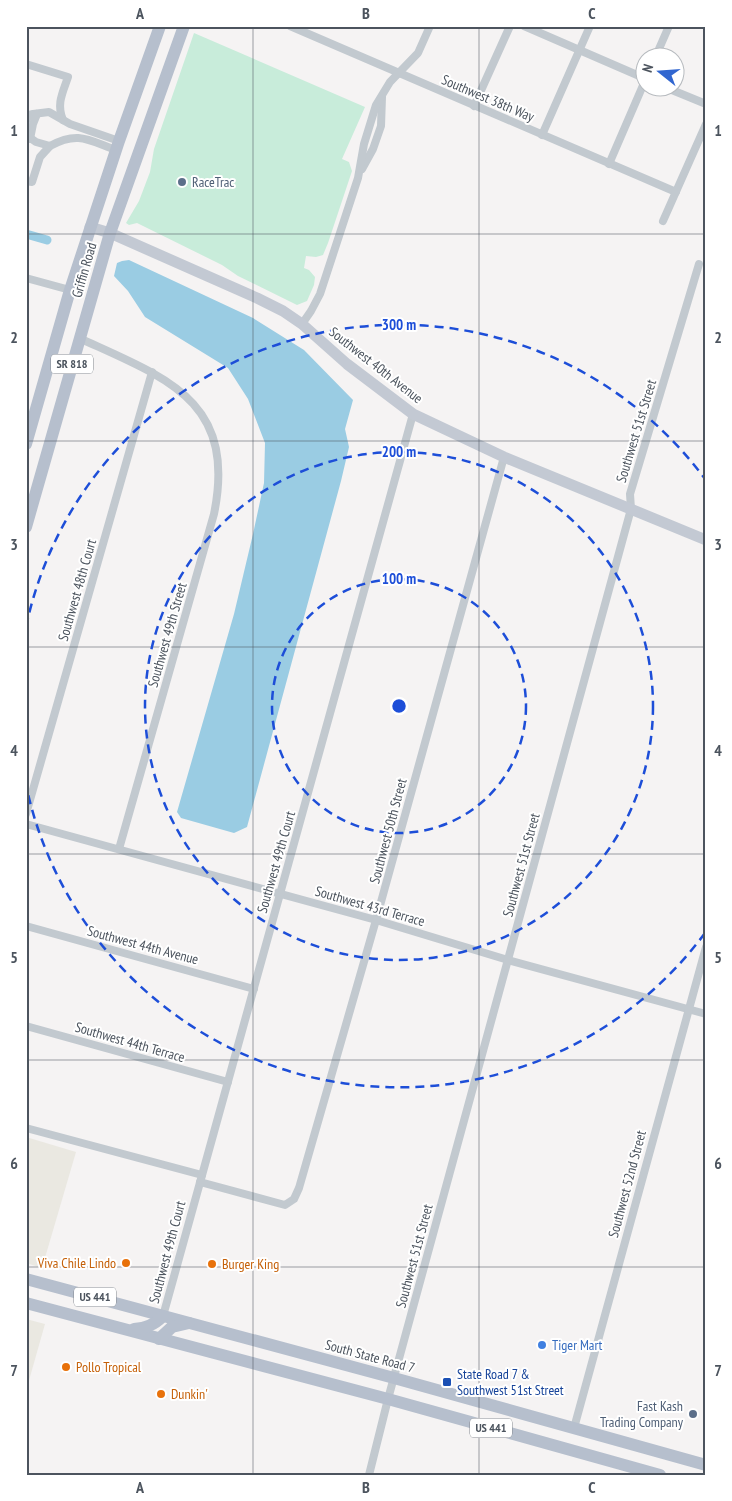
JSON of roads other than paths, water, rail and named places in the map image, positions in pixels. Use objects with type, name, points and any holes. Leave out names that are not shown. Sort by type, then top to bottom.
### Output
[{"type":"main road","name":"Griffin Road","points":[[26,444],[90,227],[160,26]]},
{"type":"main road","name":"Griffin Road","points":[[26,527],[31,494],[110,233],[184,26]]},
{"type":"main road","name":"South State Road 7","points":[[26,1279],[706,1464]]},
{"type":"main road","name":"US 441","points":[[26,1303],[388,1399],[660,1475]]},
{"type":"main road","points":[[126,1330],[148,1327],[163,1316]]},
{"type":"main road","points":[[159,1339],[164,1332],[172,1327],[192,1323]]},
{"type":"street","points":[[302,324],[320,294],[358,178],[364,144],[376,105],[388,84],[418,54],[430,26]]},
{"type":"street","points":[[474,106],[510,26]]},
{"type":"street","points":[[524,26],[634,74]]},
{"type":"street","points":[[542,135],[590,26]]},
{"type":"street","points":[[659,48],[668,26]]},
{"type":"street","name":"Southwest 38th Way","points":[[292,27],[676,192]]},
{"type":"street","points":[[26,64],[68,77],[59,102],[49,112],[29,116],[26,121]]},
{"type":"street","points":[[684,95],[706,104]]},
{"type":"street","points":[[609,164],[638,98]]},
{"type":"street","points":[[59,102],[62,120]]},
{"type":"street","points":[[49,112],[118,146]]},
{"type":"street","points":[[37,114],[33,124],[31,139],[40,158]]},
{"type":"street","points":[[663,221],[706,124]]},
{"type":"street","points":[[29,182],[40,158],[50,146],[64,139],[76,137],[118,146]]},
{"type":"street","points":[[31,139],[50,146]]},
{"type":"street","name":"Southwest 40th Avenue","points":[[90,227],[110,233],[283,311],[302,324],[347,364],[413,414],[504,457],[706,540]]},
{"type":"street","name":"Southwest 51st Street","points":[[369,1475],[388,1399],[631,509],[630,494],[699,264]]},
{"type":"street","points":[[26,278],[70,290]]},
{"type":"street","name":"Southwest 49th Street","points":[[79,338],[152,372],[181,390],[209,425],[216,448],[219,472],[214,514],[119,849]]},
{"type":"street","name":"Southwest 48th Court","points":[[26,814],[152,372]]},
{"type":"street","name":"Southwest 49th Court","points":[[163,1316],[413,414]]},
{"type":"street","name":"Southwest 50th Street","points":[[201,1178],[285,1205],[294,1199],[299,1188],[376,920],[504,457]]},
{"type":"street","name":"Southwest 43rd Terrace","points":[[26,824],[376,920],[508,960],[706,1014]]},
{"type":"street","name":"Southwest 44th Avenue","points":[[26,926],[254,988]]},
{"type":"street","name":"Southwest 52nd Street","points":[[574,1428],[706,947]]},
{"type":"street","name":"Southwest 44th Terrace","points":[[26,1026],[228,1082]]},
{"type":"street","points":[[26,1128],[201,1178]]},
{"type":"water","points":[[129,260],[253,318],[304,350],[353,400],[345,429],[349,447],[341,481],[247,827],[234,833],[181,818],[177,812],[234,614],[264,483],[265,443],[248,399],[228,368],[145,317],[128,291],[114,276],[117,263]]},
{"type":"waterway","points":[[26,234],[47,240]]},
{"type":"place","name":"RaceTrac","points":[[182,182]]},
{"type":"place","name":"Viva Chile Lindo","points":[[126,1263]]},
{"type":"place","name":"Burger King","points":[[212,1264]]},
{"type":"place","name":"Tiger Mart","points":[[542,1345]]},
{"type":"place","name":"Pollo Tropical","points":[[66,1367]]},
{"type":"place","name":"State Road 7 & Southwest 51st Street","points":[[447,1382]]},
{"type":"place","name":"Dunkin'","points":[[161,1394]]},
{"type":"place","name":"Fast Kash Trading Company","points":[[693,1414]]}]
